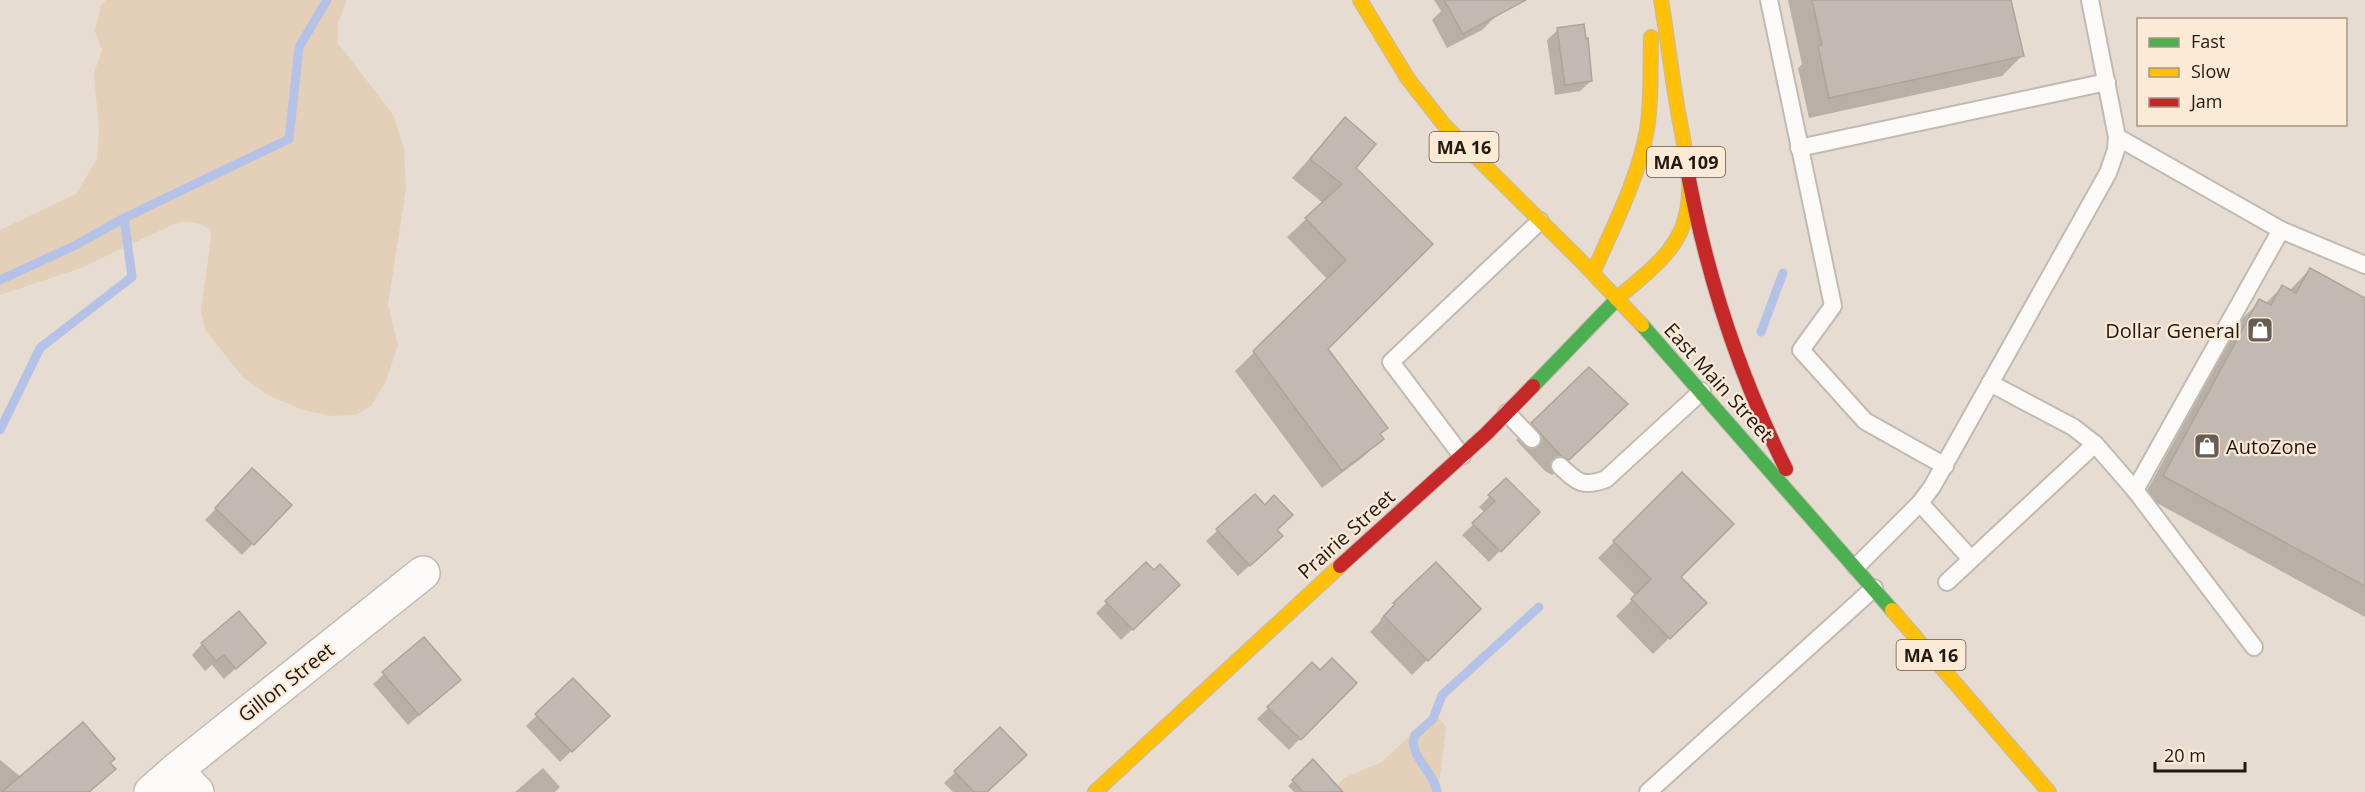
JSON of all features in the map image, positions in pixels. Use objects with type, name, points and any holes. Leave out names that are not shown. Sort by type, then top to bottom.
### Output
[{"type":"main road","name":"East Main Street","points":[[1360,0],[1390,51],[1426,104],[1464,148],[1593,273],[1702,391],[2049,792]]},
{"type":"main road","name":"MA 109","points":[[1593,273],[1636,170],[1647,129],[1651,0]]},
{"type":"main road","name":"MA 109","points":[[1617,299],[1660,259],[1679,235],[1688,206],[1686,163],[1661,0]]},
{"type":"main road","points":[[1686,163],[1700,236],[1734,350],[1776,450],[1813,518]]},
{"type":"main road","name":"Prairie Street","points":[[1095,792],[1269,630],[1462,456],[1617,299]]},
{"type":"street","name":"Gillon Street","points":[[151,792],[187,781],[423,573]]},
{"type":"lane","points":[[1769,0],[1833,306],[1801,350],[1865,421],[1945,466]]},
{"type":"lane","points":[[1856,567],[1920,503],[1945,466],[2108,173],[2116,150],[2117,137],[2090,0]]},
{"type":"lane","points":[[1799,148],[2107,82]]},
{"type":"lane","points":[[2117,137],[2281,230],[2365,265]]},
{"type":"lane","points":[[1462,456],[1391,362],[1540,221]]},
{"type":"lane","points":[[2135,490],[2281,230]]},
{"type":"lane","points":[[1990,383],[2073,427],[2095,444],[2135,490],[2254,647]]},
{"type":"lane","points":[[1560,466],[1576,482],[1592,484],[1606,479],[1702,391]]},
{"type":"lane","points":[[1507,412],[1532,439]]},
{"type":"lane","points":[[1947,582],[2095,444]]},
{"type":"lane","points":[[1920,503],[1971,559]]},
{"type":"lane","points":[[1648,792],[1874,588]]},
{"type":"shaded area","points":[[106,0],[347,0],[338,23],[338,43],[394,116],[404,149],[406,189],[388,304],[398,345],[386,381],[371,406],[356,415],[332,416],[300,409],[266,394],[243,377],[205,330],[201,310],[211,238],[210,229],[197,223],[176,223],[81,268],[0,295],[0,230],[76,194],[97,159],[99,130],[94,73],[102,50],[95,31],[101,5]]},
{"type":"shaded area","points":[[1434,717],[1442,721],[1446,728],[1438,792],[1331,792],[1344,778],[1382,762],[1425,721]]},
{"type":"building","points":[[1444,0],[1526,0],[1463,34]]},
{"type":"building","points":[[1812,0],[2011,0],[2024,56],[1829,98],[1818,46],[1822,45]]},
{"type":"building","points":[[1584,24],[1586,39],[1588,38],[1592,81],[1565,85],[1557,28]]},
{"type":"building","points":[[1345,117],[1376,144],[1356,168],[1433,244],[1328,349],[1388,428],[1380,434],[1384,439],[1342,471],[1253,351],[1346,260],[1305,218],[1342,184],[1310,159]]},
{"type":"building","points":[[2310,268],[2365,298],[2365,586],[2163,476],[2259,299],[2271,305],[2282,285],[2296,293]]},
{"type":"building","points":[[1589,367],[1628,404],[1569,460],[1561,456],[1531,423]]},
{"type":"building","points":[[252,468],[292,505],[254,545],[215,508]]},
{"type":"building","points":[[1682,472],[1734,524],[1681,577],[1707,603],[1670,639],[1631,599],[1651,579],[1613,541]]},
{"type":"building","points":[[1506,478],[1540,512],[1501,552],[1472,523],[1495,501],[1488,495]]},
{"type":"building","points":[[1255,494],[1265,505],[1274,495],[1293,515],[1277,530],[1283,536],[1250,566],[1216,529]]},
{"type":"building","points":[[1146,562],[1154,570],[1160,564],[1180,585],[1133,630],[1105,601]]},
{"type":"building","points":[[1436,562],[1481,609],[1428,661],[1384,616],[1395,604],[1393,603]]},
{"type":"building","points":[[239,611],[266,643],[236,669],[224,655],[216,661],[201,643]]},
{"type":"building","points":[[424,637],[461,680],[419,715],[382,672]]},
{"type":"building","points":[[1332,658],[1357,683],[1301,740],[1267,707],[1312,662],[1320,670]]},
{"type":"building","points":[[573,678],[610,716],[572,752],[535,714]]},
{"type":"building","points":[[83,722],[115,759],[110,763],[116,769],[89,792],[2,792]]},
{"type":"building","points":[[1000,727],[1027,755],[987,792],[974,792],[954,771]]},
{"type":"building","points":[[1313,759],[1343,792],[1303,792],[1292,780]]},
{"type":"waterway","points":[[0,430],[40,348],[132,277],[124,218],[289,139],[299,47],[327,0]]},
{"type":"waterway","points":[[0,280],[76,245],[124,218]]},
{"type":"waterway","points":[[1761,332],[1783,273]]},
{"type":"waterway","points":[[1437,792],[1432,778],[1415,750],[1415,735],[1433,719],[1442,695],[1539,607]]},
{"type":"traffic: fast","points":[[1533,386],[1617,299]]},
{"type":"traffic: fast","points":[[1642,325],[1892,610]]},
{"type":"traffic: slow","points":[[1360,0],[1408,79],[1445,126],[1642,325]]},
{"type":"traffic: slow","points":[[1617,299],[1654,267],[1670,249],[1677,239],[1687,213],[1688,167],[1661,0]]},
{"type":"traffic: slow","points":[[1593,273],[1624,203],[1643,149],[1650,107],[1651,37]]},
{"type":"traffic: slow","points":[[1095,792],[1340,566]]},
{"type":"traffic: slow","points":[[1892,610],[2049,792]]},
{"type":"traffic: jam","points":[[1686,163],[1703,243],[1725,320],[1752,395],[1786,469]]},
{"type":"traffic: jam","points":[[1340,566],[1486,434],[1533,386]]},
{"type":"place","name":"Dollar General","points":[[2260,330]]},
{"type":"place","name":"AutoZone","points":[[2207,446]]}]
